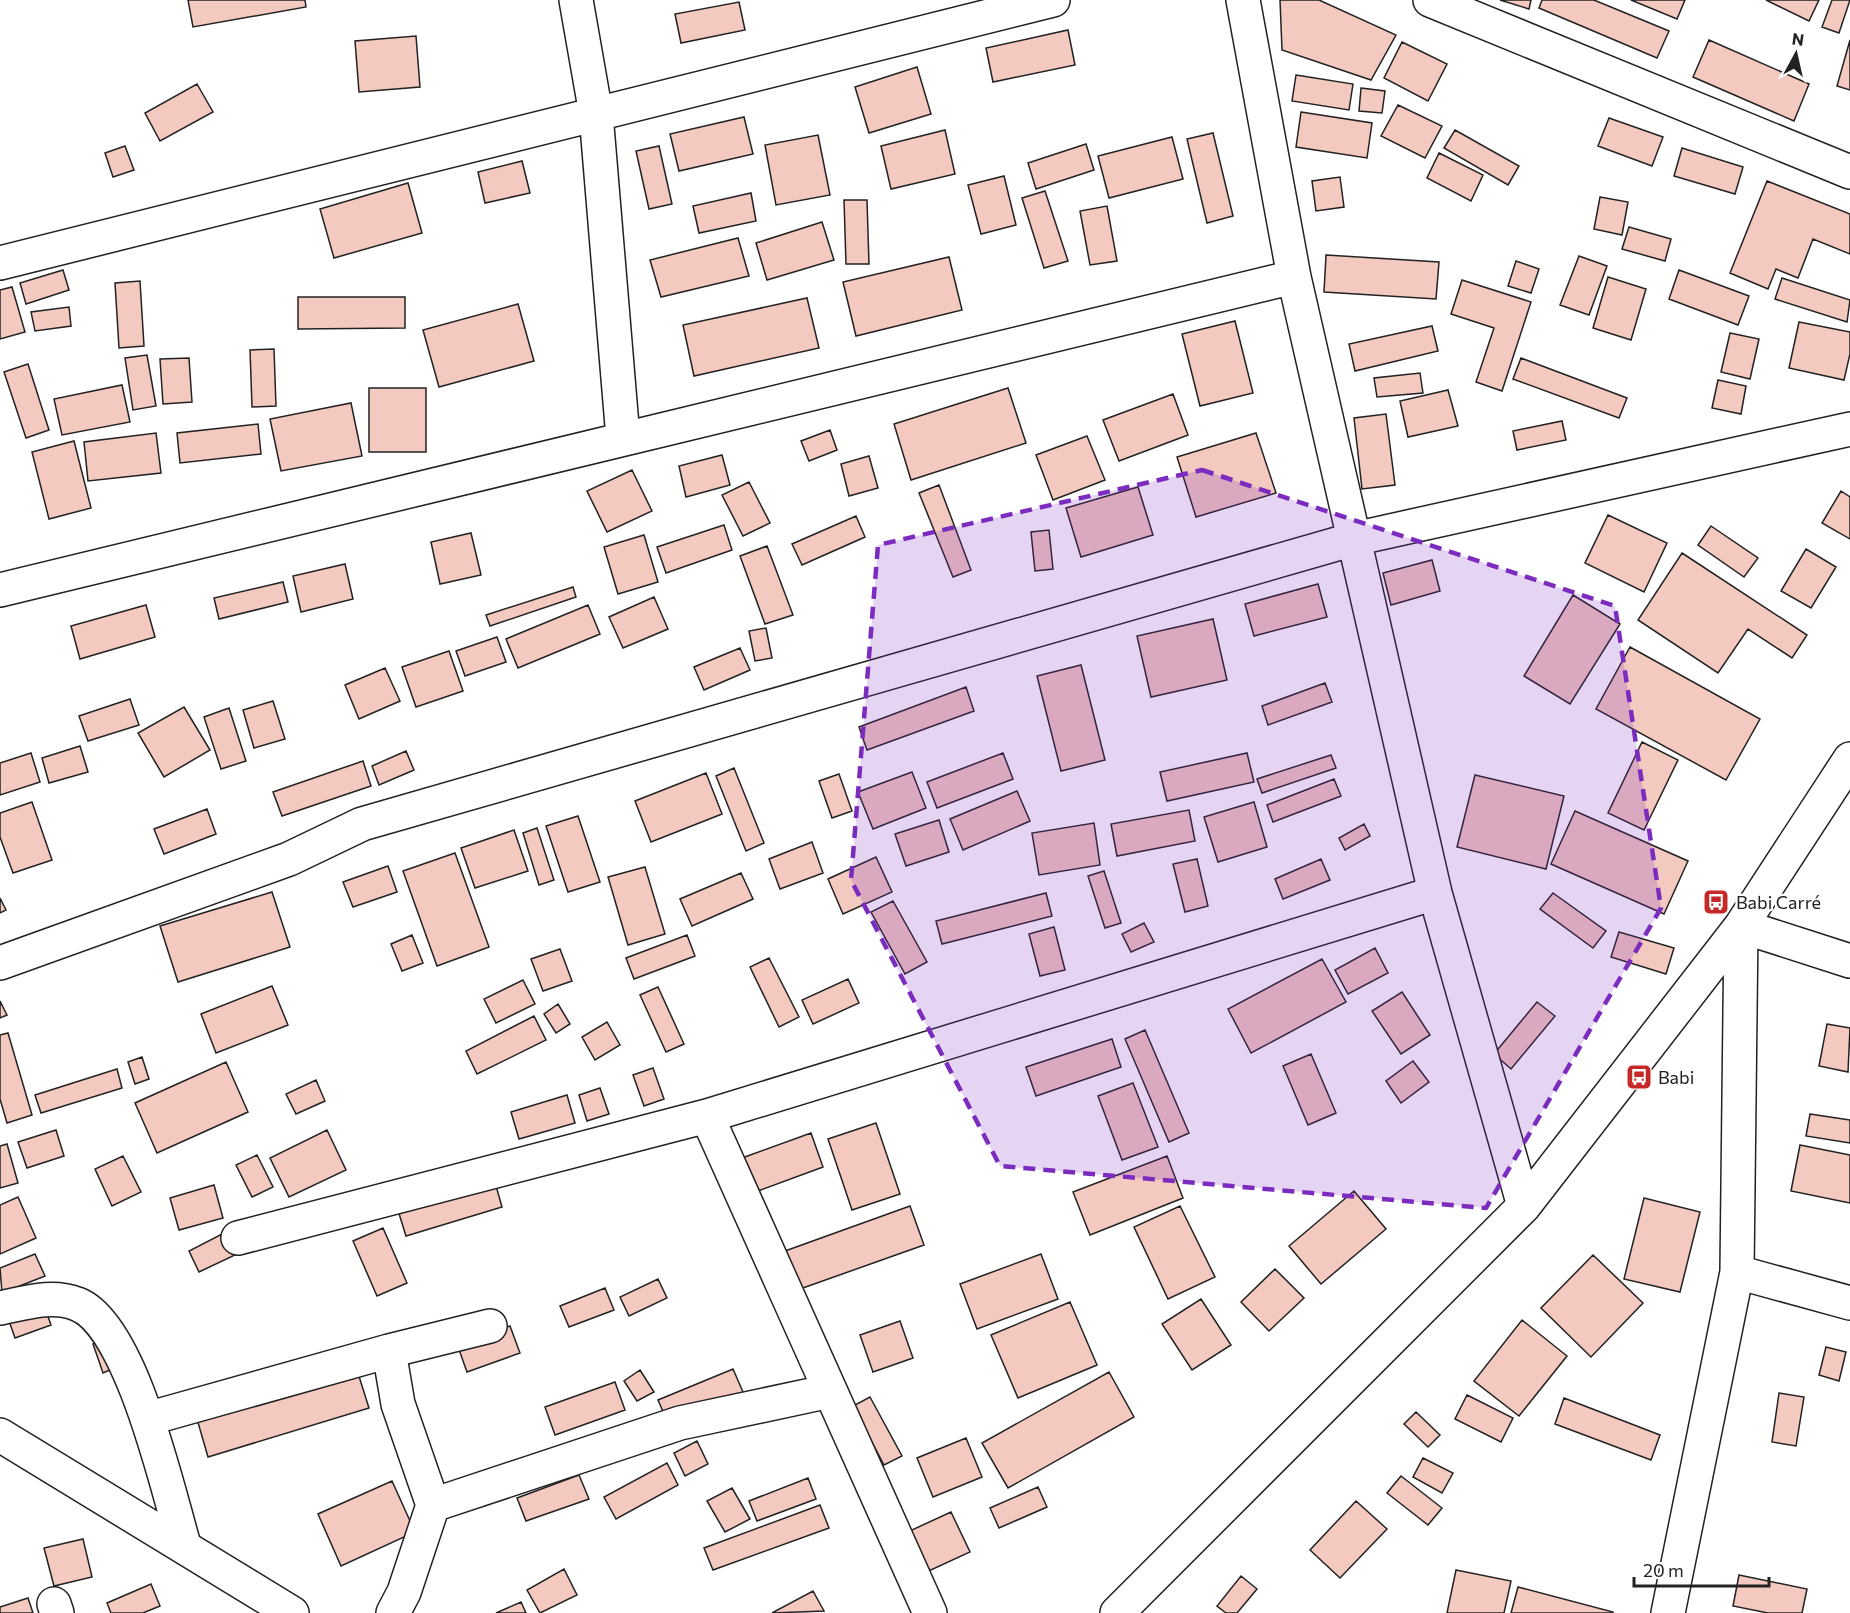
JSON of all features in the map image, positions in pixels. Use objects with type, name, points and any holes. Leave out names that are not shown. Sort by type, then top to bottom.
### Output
[{"type":"street","points":[[576,0],[596,114],[623,438]]},
{"type":"street","points":[[0,262],[1053,0]]},
{"type":"street","points":[[1244,0],[1294,276],[1435,893],[1524,1206]]},
{"type":"street","points":[[1430,0],[1850,172]]},
{"type":"street","points":[[0,590],[1294,276]]},
{"type":"street","points":[[0,963],[289,859],[362,824],[1354,539],[1850,429]]},
{"type":"street","points":[[1116,1613],[1524,1206],[1741,926],[1850,759]]},
{"type":"street","points":[[238,1238],[707,1116],[1435,893]]},
{"type":"street","points":[[1741,926],[1850,961]]},
{"type":"street","points":[[1668,1613],[1737,1272],[1741,926]]},
{"type":"street","points":[[707,1116],[930,1613]]},
{"type":"street","points":[[1737,1272],[1850,1302]]},
{"type":"street","points":[[0,1308],[51,1299],[78,1304],[104,1323],[122,1355],[147,1419],[184,1545]]},
{"type":"street","points":[[147,1419],[389,1351],[490,1326]]},
{"type":"street","points":[[389,1351],[398,1404],[433,1505],[404,1592],[393,1613]]},
{"type":"street","points":[[433,1505],[680,1423],[830,1391]]},
{"type":"street","points":[[0,1435],[184,1545],[292,1613]]},
{"type":"highlighted area","points":[[1202,470],[1615,606],[1661,908],[1486,1208],[1000,1166],[851,880],[878,545]]},
{"type":"building","points":[[188,0],[305,0],[306,7],[193,27]]},
{"type":"building","points":[[1280,0],[1319,0],[1396,35],[1371,80],[1282,50]]},
{"type":"building","points":[[1500,0],[1531,0],[1529,9]]},
{"type":"building","points":[[1542,0],[1594,0],[1669,31],[1657,58],[1539,8]]},
{"type":"building","points":[[1631,0],[1685,0],[1677,19]]},
{"type":"building","points":[[1766,0],[1819,0],[1809,21]]},
{"type":"building","points":[[1832,0],[1850,0],[1839,33],[1822,27]]},
{"type":"building","points":[[739,2],[745,30],[681,43],[675,14]]},
{"type":"building","points":[[1068,30],[1075,65],[993,82],[986,48]]},
{"type":"building","points":[[416,36],[420,87],[359,92],[355,41]]},
{"type":"building","points":[[1709,40],[1809,84],[1794,121],[1693,77]]},
{"type":"building","points":[[1850,40],[1850,90],[1837,86]]},
{"type":"building","points":[[1402,42],[1447,64],[1428,101],[1384,78]]},
{"type":"building","points":[[917,67],[931,114],[869,133],[855,87]]},
{"type":"building","points":[[1296,75],[1353,84],[1349,110],[1292,101]]},
{"type":"building","points":[[197,84],[213,112],[160,141],[145,113]]},
{"type":"building","points":[[1361,88],[1385,91],[1382,113],[1359,111]]},
{"type":"building","points":[[1398,105],[1442,126],[1425,158],[1381,136]]},
{"type":"building","points":[[1301,112],[1372,123],[1367,158],[1296,147]]},
{"type":"building","points":[[744,117],[753,154],[679,171],[670,134]]},
{"type":"building","points":[[1609,118],[1663,137],[1652,166],[1598,146]]},
{"type":"building","points":[[945,130],[955,174],[891,189],[881,146]]},
{"type":"building","points":[[1455,130],[1519,166],[1508,185],[1444,148]]},
{"type":"building","points":[[1213,133],[1233,216],[1207,223],[1187,139]]},
{"type":"building","points":[[818,135],[830,195],[776,205],[765,145]]},
{"type":"building","points":[[1172,137],[1183,179],[1109,198],[1098,156]]},
{"type":"building","points":[[1086,144],[1094,170],[1036,189],[1028,163]]},
{"type":"building","points":[[125,146],[134,170],[113,177],[105,153]]},
{"type":"building","points":[[659,146],[672,204],[649,209],[636,151]]},
{"type":"building","points":[[1682,148],[1743,167],[1735,194],[1674,176]]},
{"type":"building","points":[[1439,153],[1483,175],[1471,201],[1427,178]]},
{"type":"building","points":[[522,161],[530,193],[485,203],[478,172]]},
{"type":"building","points":[[1004,176],[1016,225],[981,234],[968,185]]},
{"type":"building","points":[[1340,177],[1344,207],[1316,211],[1312,181]]},
{"type":"building","points":[[1767,181],[1850,214],[1850,254],[1813,239],[1798,278],[1776,269],[1768,289],[1730,273]]},
{"type":"building","points":[[408,183],[422,233],[334,258],[320,209]]},
{"type":"building","points":[[1045,191],[1068,261],[1044,268],[1022,198]]},
{"type":"building","points":[[751,193],[756,221],[699,233],[693,206]]},
{"type":"building","points":[[1600,197],[1628,202],[1622,235],[1594,229]]},
{"type":"building","points":[[844,200],[867,200],[869,264],[846,264]]},
{"type":"building","points":[[1107,206],[1117,261],[1090,265],[1080,211]]},
{"type":"building","points":[[822,222],[834,260],[767,280],[756,243]]},
{"type":"building","points":[[1629,227],[1671,239],[1665,261],[1622,249]]},
{"type":"building","points":[[738,238],[749,276],[661,297],[650,260]]},
{"type":"building","points":[[1326,255],[1439,262],[1436,299],[1324,292]]},
{"type":"building","points":[[1579,256],[1607,266],[1589,315],[1560,305]]},
{"type":"building","points":[[949,257],[962,310],[856,336],[843,282]]},
{"type":"building","points":[[1516,261],[1539,269],[1531,293],[1508,286]]},
{"type":"building","points":[[63,270],[69,290],[26,304],[20,283]]},
{"type":"building","points":[[1679,270],[1749,296],[1738,325],[1669,299]]},
{"type":"building","points":[[1608,277],[1646,289],[1631,340],[1593,328]]},
{"type":"building","points":[[1782,278],[1850,300],[1847,322],[1775,299]]},
{"type":"building","points":[[1462,280],[1531,302],[1502,391],[1476,382],[1494,328],[1451,314]]},
{"type":"building","points":[[140,281],[144,346],[119,348],[115,283]]},
{"type":"building","points":[[12,287],[25,332],[0,339],[0,290]]},
{"type":"building","points":[[298,297],[405,297],[405,328],[298,329]]},
{"type":"building","points":[[807,298],[819,348],[694,376],[683,325]]},
{"type":"building","points":[[518,304],[534,361],[439,387],[423,330]]},
{"type":"building","points":[[69,307],[71,326],[35,331],[31,312]]},
{"type":"building","points":[[1235,321],[1253,393],[1200,406],[1182,334]]},
{"type":"building","points":[[1799,322],[1850,332],[1850,354],[1844,380],[1789,368]]},
{"type":"building","points":[[1432,326],[1438,351],[1355,371],[1349,344]]},
{"type":"building","points":[[1730,333],[1759,339],[1750,379],[1721,372]]},
{"type":"building","points":[[274,349],[276,406],[252,407],[250,350]]},
{"type":"building","points":[[147,355],[156,406],[133,410],[125,358]]},
{"type":"building","points":[[189,358],[192,402],[163,404],[160,359]]},
{"type":"building","points":[[1521,358],[1627,398],[1619,418],[1513,379]]},
{"type":"building","points":[[28,364],[49,430],[26,438],[4,372]]},
{"type":"building","points":[[1420,373],[1423,393],[1377,397],[1374,378]]},
{"type":"building","points":[[1718,380],[1746,386],[1741,414],[1712,408]]},
{"type":"building","points":[[122,385],[130,422],[62,435],[54,399]]},
{"type":"building","points":[[369,388],[426,388],[426,452],[369,452]]},
{"type":"building","points":[[1008,388],[1026,443],[911,480],[894,424]]},
{"type":"building","points":[[1448,390],[1458,426],[1408,437],[1400,401]]},
{"type":"building","points":[[1173,394],[1188,435],[1119,461],[1103,420]]},
{"type":"building","points":[[351,403],[362,456],[281,471],[270,419]]},
{"type":"building","points":[[1386,414],[1395,485],[1362,489],[1354,418]]},
{"type":"building","points":[[1562,421],[1566,440],[1517,450],[1513,431]]},
{"type":"building","points":[[258,424],[261,454],[180,463],[177,433]]},
{"type":"building","points":[[830,430],[837,450],[809,461],[801,441]]},
{"type":"building","points":[[156,433],[161,473],[88,481],[84,442]]},
{"type":"building","points":[[1256,433],[1276,493],[1196,517],[1177,457]]},
{"type":"building","points":[[1087,436],[1105,480],[1053,500],[1036,455]]},
{"type":"building","points":[[74,441],[91,508],[49,519],[32,452]]},
{"type":"building","points":[[722,455],[730,485],[686,497],[679,466]]},
{"type":"building","points":[[869,456],[878,488],[849,496],[841,464]]},
{"type":"building","points":[[632,470],[652,511],[607,532],[587,491]]},
{"type":"building","points":[[749,482],[770,523],[743,536],[722,495]]},
{"type":"building","points":[[939,485],[971,570],[953,577],[919,493]]},
{"type":"building","points":[[1138,487],[1153,535],[1081,557],[1066,508]]},
{"type":"building","points":[[1841,491],[1850,497],[1850,539],[1822,523]]},
{"type":"building","points":[[1608,515],[1667,543],[1644,592],[1585,563]]},
{"type":"building","points":[[856,516],[865,537],[802,565],[792,544]]},
{"type":"building","points":[[724,525],[732,550],[666,573],[657,547]]},
{"type":"building","points":[[1711,526],[1758,558],[1744,577],[1698,545]]},
{"type":"building","points":[[1049,530],[1053,569],[1035,571],[1031,532]]},
{"type":"building","points":[[471,533],[481,575],[440,584],[431,542]]},
{"type":"building","points":[[644,535],[658,582],[618,594],[604,547]]},
{"type":"building","points":[[767,546],[793,615],[765,624],[740,556]]},
{"type":"building","points":[[1806,549],[1836,567],[1811,608],[1781,591]]},
{"type":"building","points":[[1682,553],[1807,635],[1792,658],[1748,629],[1718,673],[1638,620]]},
{"type":"building","points":[[1432,560],[1440,591],[1391,605],[1383,573]]},
{"type":"building","points":[[345,564],[353,599],[301,612],[293,576]]},
{"type":"building","points":[[283,582],[288,602],[219,619],[214,598]]},
{"type":"building","points":[[1318,584],[1327,617],[1254,636],[1245,604]]},
{"type":"building","points":[[573,587],[576,597],[490,626],[486,615]]},
{"type":"building","points":[[1573,595],[1620,624],[1570,704],[1524,676]]},
{"type":"building","points":[[654,597],[668,629],[623,648],[609,617]]},
{"type":"building","points":[[146,605],[155,637],[80,659],[71,626]]},
{"type":"building","points":[[588,605],[600,634],[518,668],[506,639]]},
{"type":"building","points":[[1213,619],[1227,680],[1151,697],[1137,636]]},
{"type":"building","points":[[766,628],[772,658],[755,661],[749,631]]},
{"type":"building","points":[[497,637],[506,662],[465,676],[456,651]]},
{"type":"building","points":[[1630,647],[1760,719],[1726,780],[1596,709]]},
{"type":"building","points":[[740,648],[750,670],[704,690],[694,667]]},
{"type":"building","points":[[449,651],[463,691],[416,707],[402,667]]},
{"type":"building","points":[[1081,665],[1105,760],[1061,771],[1037,676]]},
{"type":"building","points":[[385,668],[400,701],[359,719],[345,685]]},
{"type":"building","points":[[1325,683],[1332,702],[1268,725],[1262,706]]},
{"type":"building","points":[[966,687],[974,711],[867,750],[859,727]]},
{"type":"building","points":[[130,699],[139,725],[88,741],[79,716]]},
{"type":"building","points":[[273,701],[285,739],[254,748],[243,710]]},
{"type":"building","points":[[184,707],[210,750],[164,777],[138,733]]},
{"type":"building","points":[[229,708],[246,761],[221,769],[204,717]]},
{"type":"building","points":[[1642,742],[1678,760],[1644,830],[1608,813]]},
{"type":"building","points":[[80,746],[88,772],[49,783],[42,758]]},
{"type":"building","points":[[406,751],[414,770],[379,785],[372,766]]},
{"type":"building","points":[[31,753],[40,782],[0,795],[0,763]]},
{"type":"building","points":[[1003,753],[1013,779],[937,808],[927,782]]},
{"type":"building","points":[[1247,753],[1254,782],[1167,801],[1160,772]]},
{"type":"building","points":[[1331,755],[1336,768],[1262,793],[1257,779]]},
{"type":"building","points":[[363,761],[371,786],[282,816],[273,792]]},
{"type":"building","points":[[734,768],[764,843],[746,851],[716,776]]},
{"type":"building","points":[[912,772],[926,808],[873,829],[858,792]]},
{"type":"building","points":[[706,773],[722,814],[651,842],[635,801]]},
{"type":"building","points":[[839,774],[852,811],[832,818],[819,781]]},
{"type":"building","points":[[1475,775],[1564,796],[1546,869],[1457,847]]},
{"type":"building","points":[[1334,779],[1341,796],[1273,822],[1267,805]]},
{"type":"building","points":[[1017,791],[1030,821],[963,850],[950,819]]},
{"type":"building","points":[[32,802],[52,860],[13,873],[0,837],[0,813]]},
{"type":"building","points":[[1254,802],[1267,847],[1218,862],[1204,817]]},
{"type":"building","points":[[207,809],[216,834],[164,854],[154,829]]},
{"type":"building","points":[[1189,810],[1195,841],[1117,856],[1111,824]]},
{"type":"building","points":[[1575,811],[1688,861],[1664,914],[1551,864]]},
{"type":"building","points":[[578,816],[600,882],[568,892],[546,826]]},
{"type":"building","points":[[939,820],[949,852],[906,866],[895,834]]},
{"type":"building","points":[[1094,823],[1100,865],[1039,875],[1032,833]]},
{"type":"building","points":[[1364,824],[1370,836],[1345,850],[1339,838]]},
{"type":"building","points":[[537,828],[554,880],[539,885],[523,833]]},
{"type":"building","points":[[514,830],[528,871],[475,888],[461,848]]},
{"type":"building","points":[[812,842],[823,873],[780,889],[769,859]]},
{"type":"building","points":[[455,853],[489,947],[437,966],[403,871]]},
{"type":"building","points":[[876,857],[892,892],[843,914],[828,879]]},
{"type":"building","points":[[1197,859],[1208,906],[1185,912],[1173,864]]},
{"type":"building","points":[[1321,859],[1330,880],[1283,899],[1275,879]]},
{"type":"building","points":[[388,866],[397,892],[353,907],[343,882]]},
{"type":"building","points":[[645,867],[665,934],[628,945],[608,877]]},
{"type":"building","points":[[1104,871],[1121,923],[1105,928],[1088,876]]},
{"type":"building","points":[[741,873],[753,899],[692,926],[680,899]]},
{"type":"building","points":[[272,892],[290,947],[178,982],[160,926]]},
{"type":"building","points":[[1046,893],[1052,916],[942,944],[936,921]]},
{"type":"building","points":[[1553,893],[1606,931],[1593,948],[1540,909]]},
{"type":"building","points":[[0,898],[6,910],[0,913]]},
{"type":"building","points":[[893,901],[927,962],[905,974],[871,912]]},
{"type":"building","points":[[1144,923],[1154,942],[1131,952],[1122,934]]},
{"type":"building","points":[[1054,927],[1065,970],[1040,976],[1029,934]]},
{"type":"building","points":[[1619,932],[1674,948],[1666,974],[1611,957]]},
{"type":"building","points":[[412,935],[423,963],[402,971],[391,944]]},
{"type":"building","points":[[687,935],[695,956],[634,979],[626,958]]},
{"type":"building","points":[[1375,948],[1388,973],[1348,994],[1335,970]]},
{"type":"building","points":[[560,949],[572,981],[543,991],[531,959]]},
{"type":"building","points":[[769,958],[799,1017],[779,1027],[750,967]]},
{"type":"building","points":[[1322,959],[1346,1002],[1251,1053],[1228,1009]]},
{"type":"building","points":[[848,979],[859,1003],[813,1024],[802,1000]]},
{"type":"building","points":[[523,980],[535,1004],[496,1023],[484,999]]},
{"type":"building","points":[[272,986],[288,1025],[216,1053],[201,1014]]},
{"type":"building","points":[[658,987],[684,1044],[666,1052],[640,995]]},
{"type":"building","points":[[1402,992],[1430,1035],[1401,1054],[1372,1011]]},
{"type":"building","points":[[0,1001],[7,1015],[0,1018]]},
{"type":"building","points":[[1537,1002],[1555,1016],[1511,1069],[1494,1054]]},
{"type":"building","points":[[558,1004],[570,1024],[556,1033],[544,1014]]},
{"type":"building","points":[[534,1016],[546,1040],[477,1074],[466,1051]]},
{"type":"building","points":[[607,1022],[620,1045],[595,1060],[582,1037]]},
{"type":"building","points":[[1827,1024],[1850,1028],[1848,1072],[1819,1066]]},
{"type":"building","points":[[1145,1030],[1189,1133],[1169,1142],[1125,1039]]},
{"type":"building","points":[[8,1033],[32,1115],[7,1123],[0,1099],[0,1035]]},
{"type":"building","points":[[1112,1039],[1121,1067],[1036,1096],[1026,1067]]},
{"type":"building","points":[[1311,1054],[1336,1113],[1308,1125],[1283,1066]]},
{"type":"building","points":[[142,1057],[149,1079],[135,1084],[128,1062]]},
{"type":"building","points":[[1413,1061],[1429,1082],[1401,1103],[1386,1081]]},
{"type":"building","points":[[226,1062],[248,1112],[157,1153],[135,1103]]},
{"type":"building","points":[[653,1068],[664,1099],[644,1106],[633,1075]]},
{"type":"building","points":[[117,1069],[122,1088],[41,1113],[35,1095]]},
{"type":"building","points":[[316,1080],[325,1101],[296,1114],[286,1094]]},
{"type":"building","points":[[1133,1083],[1158,1147],[1122,1160],[1098,1096]]},
{"type":"building","points":[[600,1088],[609,1114],[587,1121],[579,1095]]},
{"type":"building","points":[[567,1095],[575,1123],[519,1139],[511,1112]]},
{"type":"building","points":[[1810,1114],[1850,1120],[1850,1143],[1806,1136]]},
{"type":"building","points":[[876,1123],[900,1194],[852,1210],[828,1139]]},
{"type":"building","points":[[56,1130],[64,1156],[27,1168],[18,1142]]},
{"type":"building","points":[[327,1130],[346,1170],[289,1197],[270,1158]]},
{"type":"building","points":[[811,1133],[823,1167],[755,1192],[742,1158]]},
{"type":"building","points":[[7,1144],[18,1183],[0,1188],[0,1146]]},
{"type":"building","points":[[1800,1145],[1850,1155],[1850,1203],[1791,1191]]},
{"type":"building","points":[[257,1155],[273,1187],[252,1197],[236,1165]]},
{"type":"building","points":[[123,1156],[141,1192],[112,1206],[95,1169]]},
{"type":"building","points":[[1167,1156],[1183,1198],[1090,1235],[1073,1192]]},
{"type":"building","points":[[493,1175],[502,1207],[406,1236],[396,1204]]},
{"type":"building","points":[[214,1185],[223,1218],[179,1230],[170,1198]]},
{"type":"building","points":[[1354,1191],[1386,1229],[1321,1284],[1289,1246]]},
{"type":"building","points":[[18,1197],[36,1238],[0,1254],[0,1205]]},
{"type":"building","points":[[1644,1198],[1700,1212],[1680,1292],[1624,1279]]},
{"type":"building","points":[[910,1206],[924,1245],[800,1289],[785,1251]]},
{"type":"building","points":[[1180,1206],[1215,1277],[1168,1299],[1134,1227]]},
{"type":"building","points":[[383,1228],[407,1283],[377,1296],[353,1241]]},
{"type":"building","points":[[224,1233],[235,1255],[199,1272],[189,1251]]},
{"type":"building","points":[[35,1254],[45,1276],[2,1293],[0,1268]]},
{"type":"building","points":[[1041,1254],[1058,1299],[977,1329],[960,1284]]},
{"type":"building","points":[[1593,1255],[1643,1303],[1591,1357],[1541,1308]]},
{"type":"building","points":[[1275,1269],[1304,1298],[1269,1331],[1241,1302]]},
{"type":"building","points":[[658,1279],[667,1298],[629,1316],[620,1297]]},
{"type":"building","points":[[605,1288],[614,1310],[569,1327],[560,1306]]},
{"type":"building","points":[[1201,1299],[1231,1345],[1192,1370],[1162,1324]]},
{"type":"building","points":[[1070,1302],[1097,1365],[1018,1398],[991,1335]]},
{"type":"building","points":[[44,1305],[51,1325],[15,1338],[8,1318]]},
{"type":"building","points":[[1522,1320],[1567,1356],[1519,1416],[1474,1381]]},
{"type":"building","points":[[900,1321],[913,1358],[873,1372],[860,1335]]},
{"type":"building","points":[[510,1326],[520,1353],[467,1372],[457,1344]]},
{"type":"building","points":[[109,1339],[119,1366],[103,1373],[93,1344]]},
{"type":"building","points":[[1826,1347],[1846,1352],[1839,1381],[1819,1375]]},
{"type":"building","points":[[733,1369],[743,1392],[668,1423],[658,1400]]},
{"type":"building","points":[[357,1370],[369,1408],[208,1457],[197,1419]]},
{"type":"building","points":[[640,1370],[654,1392],[637,1401],[624,1381]]},
{"type":"building","points":[[1109,1372],[1134,1417],[1008,1488],[982,1443]]},
{"type":"building","points":[[615,1382],[625,1410],[555,1435],[545,1407]]},
{"type":"building","points":[[1779,1393],[1804,1397],[1796,1446],[1772,1442]]},
{"type":"building","points":[[1467,1395],[1513,1418],[1501,1442],[1455,1419]]},
{"type":"building","points":[[870,1397],[902,1456],[884,1465],[853,1406]]},
{"type":"building","points":[[1564,1398],[1660,1435],[1651,1460],[1555,1424]]},
{"type":"building","points":[[1416,1412],[1440,1435],[1428,1447],[1404,1424]]},
{"type":"building","points":[[966,1438],[982,1477],[933,1497],[917,1458]]},
{"type":"building","points":[[697,1441],[708,1464],[685,1476],[674,1453]]},
{"type":"building","points":[[1423,1458],[1453,1473],[1442,1493],[1413,1477]]},
{"type":"building","points":[[667,1463],[678,1485],[616,1519],[604,1497]]},
{"type":"building","points":[[579,1475],[589,1499],[526,1521],[517,1498]]},
{"type":"building","points":[[1401,1476],[1442,1508],[1428,1525],[1387,1493]]},
{"type":"building","points":[[808,1478],[816,1499],[757,1521],[749,1501]]},
{"type":"building","points":[[392,1481],[415,1532],[341,1566],[318,1514]]},
{"type":"building","points":[[1038,1487],[1047,1507],[999,1528],[990,1508]]},
{"type":"building","points":[[732,1488],[750,1519],[725,1532],[707,1501]]},
{"type":"building","points":[[1356,1501],[1387,1529],[1340,1578],[1310,1550]]},
{"type":"building","points":[[820,1505],[829,1528],[713,1570],[704,1548]]},
{"type":"building","points":[[951,1512],[970,1552],[920,1575],[901,1535]]},
{"type":"building","points":[[83,1539],[92,1577],[54,1586],[44,1548]]},
{"type":"building","points":[[564,1569],[577,1595],[540,1613],[527,1590]]},
{"type":"building","points":[[1456,1570],[1511,1581],[1504,1613],[1447,1613]]},
{"type":"building","points":[[1739,1575],[1807,1589],[1802,1613],[1768,1613],[1733,1606]]},
{"type":"building","points":[[1241,1576],[1257,1589],[1237,1613],[1226,1613],[1217,1606]]},
{"type":"building","points":[[151,1584],[160,1606],[143,1613],[111,1613],[107,1603]]},
{"type":"building","points":[[1518,1587],[1613,1612],[1613,1613],[1511,1613]]},
{"type":"building","points":[[813,1591],[824,1611],[772,1613]]},
{"type":"building","points":[[28,1598],[33,1613],[0,1613],[0,1607]]},
{"type":"building","points":[[521,1602],[526,1613],[496,1613]]},
{"type":"place","name":"Babi Carré","points":[[1716,902]]},
{"type":"place","name":"Babi","points":[[1639,1077]]}]
